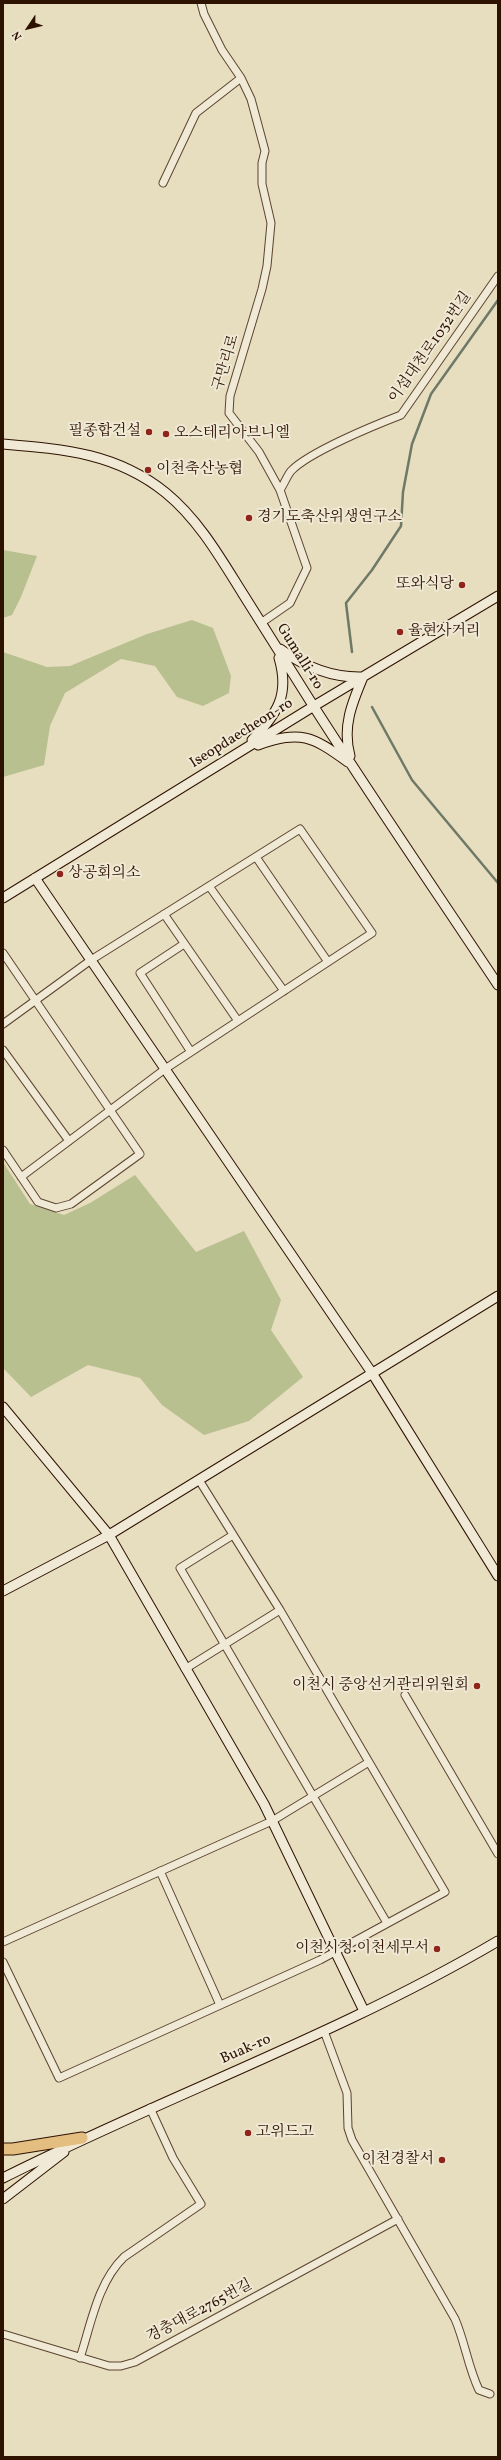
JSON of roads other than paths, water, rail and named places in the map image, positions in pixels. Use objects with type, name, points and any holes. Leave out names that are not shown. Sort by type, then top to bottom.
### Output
[{"type":"main road","points":[[3,2149],[13,2149],[82,2138]]},
{"type":"street","name":"구만리로","points":[[202,3],[204,14],[222,50],[241,78],[251,99],[265,151],[262,163],[262,184],[271,231],[262,289],[228,407],[232,417],[259,452],[280,490],[307,568],[290,603],[262,623]]},
{"type":"street","points":[[163,183],[196,113],[241,78]]},
{"type":"street","name":"이섭대천로1032번길","points":[[280,490],[291,472],[306,460],[379,423],[401,415],[498,276]]},
{"type":"street","name":"Gumalli-ro","points":[[3,444],[68,450],[92,455],[130,471],[160,488],[186,511],[205,535],[314,706],[498,985]]},
{"type":"street","name":"Iseopdaecheon-ro","points":[[3,898],[363,676],[498,596]]},
{"type":"street","points":[[276,646],[297,661],[316,670],[348,677],[363,676],[350,712],[347,726],[346,742],[353,765]]},
{"type":"street","points":[[241,751],[271,720],[280,703],[283,690],[283,671],[276,646]]},
{"type":"street","points":[[241,751],[283,736],[298,736],[328,747],[353,765]]},
{"type":"street","points":[[3,1024],[91,960],[300,829],[372,933],[165,1069],[21,1177]]},
{"type":"street","points":[[256,857],[328,962]]},
{"type":"street","points":[[35,878],[372,1373],[498,1576]]},
{"type":"street","points":[[209,886],[284,991]]},
{"type":"street","points":[[164,914],[238,1022]]},
{"type":"street","points":[[184,944],[140,973],[191,1052]]},
{"type":"street","points":[[3,953],[37,1000],[140,1154],[71,1204],[56,1208],[38,1202],[3,1150]]},
{"type":"street","points":[[3,1050],[69,1141]]},
{"type":"street","points":[[3,1591],[109,1535],[498,1296]]},
{"type":"street","points":[[3,1406],[109,1535],[272,1821],[364,2011]]},
{"type":"street","points":[[3,1962],[59,2078],[320,1960],[335,1950],[445,1892],[280,1610],[199,1480]]},
{"type":"street","points":[[233,1535],[180,1568],[387,1923]]},
{"type":"street","points":[[185,1669],[280,1610]]},
{"type":"street","points":[[405,1695],[498,1854]]},
{"type":"street","points":[[3,1942],[272,1821],[314,1797],[369,1762]]},
{"type":"street","points":[[160,1871],[220,2005]]},
{"type":"street","name":"Buak-ro","points":[[3,2178],[82,2138],[324,2031],[434,1979],[498,1941]]},
{"type":"street","points":[[324,2031],[347,2093],[348,2128],[352,2140],[455,2319],[479,2390],[490,2394]]},
{"type":"street","points":[[80,2358],[106,2279],[114,2266],[124,2257],[201,2204],[173,2158],[150,2108]]},
{"type":"street","points":[[3,2199],[82,2138]]},
{"type":"street","name":"경충대로2765번길","points":[[3,2334],[109,2366],[120,2366],[135,2362],[398,2219]]},
{"type":"waterway","points":[[352,652],[346,603],[372,570],[401,526],[403,492],[412,444],[431,394],[498,300]]},
{"type":"waterway","points":[[372,707],[412,780],[498,883]]},
{"type":"place","name":"필종합건설","points":[[149,432]]},
{"type":"place","name":"오스테리아브니엘","points":[[166,434]]},
{"type":"place","name":"이천축산농협","points":[[148,470]]},
{"type":"place","name":"경기도축산위생연구소","points":[[249,518]]},
{"type":"place","name":"또와식당","points":[[462,585]]},
{"type":"place","name":"율현사거리","points":[[400,632]]},
{"type":"place","name":"상공회의소","points":[[60,874]]},
{"type":"place","name":"이천시 중앙선거관리위원회","points":[[477,1686]]},
{"type":"place","name":"이천시청.이천세무서","points":[[437,1949]]},
{"type":"place","name":"고위드고","points":[[248,2133]]},
{"type":"place","name":"이천경찰서","points":[[442,2160]]}]
